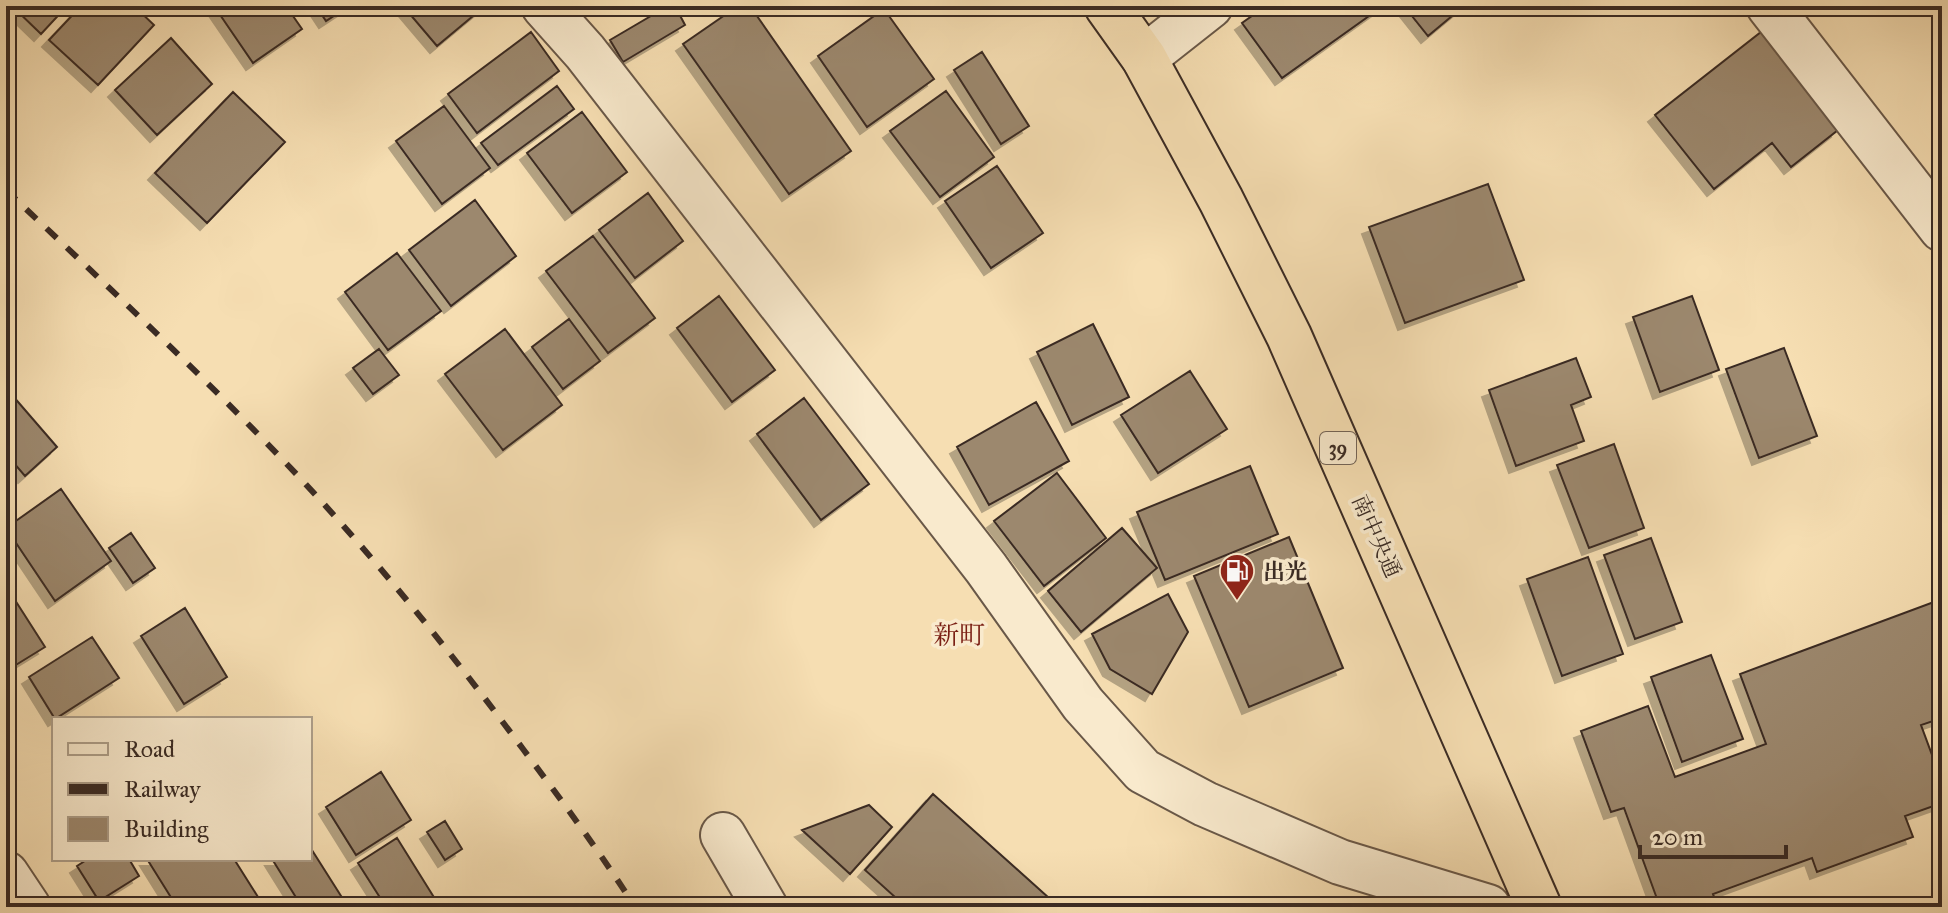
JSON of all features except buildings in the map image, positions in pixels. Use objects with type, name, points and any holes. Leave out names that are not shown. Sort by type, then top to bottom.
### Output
[{"type":"highway","name":"南中央通","points":[[1107,6],[1144,58],[1221,200],[1289,336],[1539,907]]},
{"type":"street","points":[[544,6],[585,52],[986,568],[1083,704],[1143,771],[1205,804],[1340,862],[1488,907]]},
{"type":"street","points":[[1144,58],[1210,6]]},
{"type":"street","points":[[1769,6],[1942,229]]},
{"type":"street","points":[[723,835],[765,907]]},
{"type":"street","points":[[6,874],[28,907]]},
{"type":"railway","points":[[6,190],[228,404],[359,543],[497,714],[635,907]]},
{"type":"place","name":"出光","points":[[1237,602]]},
{"type":"district","name":"新町","points":[[959,635]]}]
